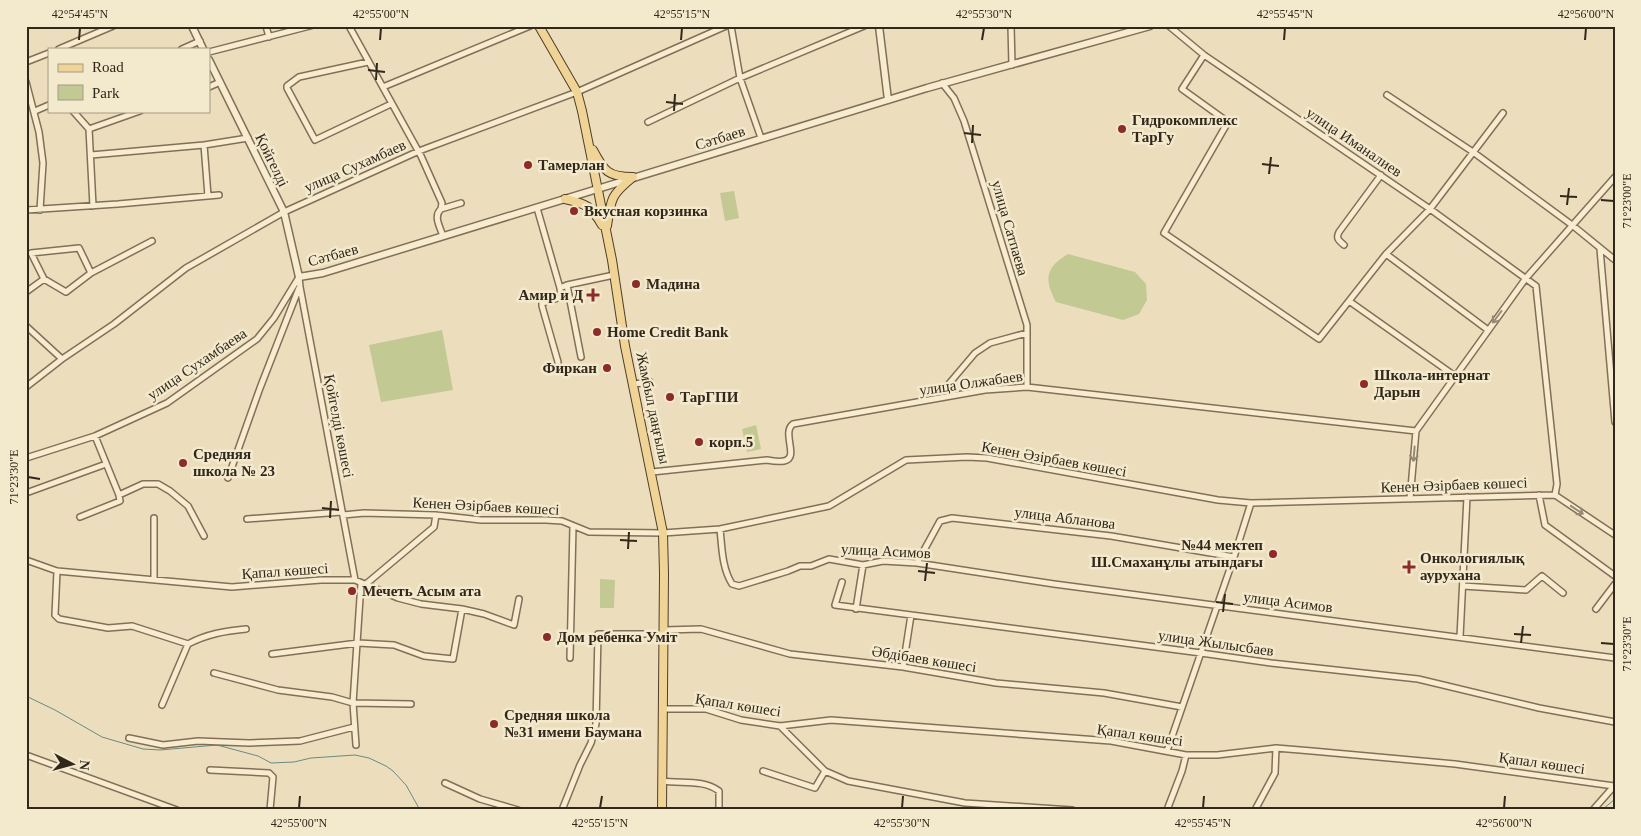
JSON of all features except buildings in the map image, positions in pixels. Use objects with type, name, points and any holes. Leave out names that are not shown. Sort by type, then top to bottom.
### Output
[{"type":"main road","name":"Жамбыл даңғылы","points":[[539,26],[577,92],[590,145],[626,346],[663,533],[662,810]]},
{"type":"main road","points":[[590,145],[603,167],[610,174],[619,177],[633,177]]},
{"type":"main road","points":[[606,231],[612,198],[633,177]]},
{"type":"main road","points":[[566,199],[587,205],[596,214],[606,231]]},
{"type":"street","points":[[62,48],[113,26]]},
{"type":"street","points":[[192,26],[203,48]]},
{"type":"street","points":[[266,26],[269,37]]},
{"type":"street","points":[[210,52],[310,26]]},
{"type":"street","points":[[349,26],[419,151],[442,203],[436,217],[443,236]]},
{"type":"street","points":[[383,87],[530,26]]},
{"type":"street","name":"улица Сухамбаев","points":[[26,388],[62,359],[114,324],[186,268],[284,212],[419,151],[577,92],[726,26]]},
{"type":"street","points":[[730,26],[740,78],[761,138]]},
{"type":"street","points":[[648,122],[740,78],[864,26]]},
{"type":"street","points":[[879,26],[888,100]]},
{"type":"street","points":[[1011,26],[1012,64]]},
{"type":"street","name":"Сәтбаев","points":[[299,277],[323,273],[942,83],[1150,26]]},
{"type":"street","name":"улица Иманалиев","points":[[1169,26],[1204,55],[1381,175],[1526,278]]},
{"type":"street","points":[[185,48],[200,42]]},
{"type":"street","points":[[26,62],[48,53]]},
{"type":"street","points":[[1204,55],[1182,89],[1228,122],[1164,233],[1319,338],[1386,254],[1430,209],[1503,113]]},
{"type":"street","name":"Қойгелді","points":[[210,62],[284,212],[299,277]]},
{"type":"street","points":[[368,62],[300,77],[287,86],[287,88],[315,140],[391,104]]},
{"type":"street","points":[[26,82],[29,104],[35,111],[40,132],[43,163],[40,210]]},
{"type":"street","points":[[210,86],[220,82]]},
{"type":"street","name":"улица Сатпаева","points":[[942,83],[954,98],[964,121],[1027,324],[1027,387]]},
{"type":"street","points":[[1387,95],[1473,152],[1572,224],[1615,260]]},
{"type":"street","points":[[35,111],[48,105]]},
{"type":"street","points":[[74,112],[89,129],[93,206]]},
{"type":"street","points":[[89,129],[137,112]]},
{"type":"street","points":[[91,155],[204,145],[248,138]]},
{"type":"street","points":[[204,145],[208,196]]},
{"type":"street","points":[[1344,245],[1338,240],[1339,232],[1381,175]]},
{"type":"street","points":[[1410,499],[1416,431],[1526,278],[1615,176]]},
{"type":"street","points":[[26,210],[219,195]]},
{"type":"street","points":[[441,209],[461,203]]},
{"type":"street","points":[[537,208],[562,297],[542,303],[558,362]]},
{"type":"street","points":[[91,273],[79,248],[30,253],[44,279],[66,292],[91,273],[152,241]]},
{"type":"street","points":[[1600,249],[1615,422]]},
{"type":"street","points":[[1386,254],[1488,330]]},
{"type":"street","points":[[560,288],[614,275]]},
{"type":"street","name":"Қойгелді көшесі","points":[[299,277],[355,580]]},
{"type":"street","name":"улица Сухамбаева","points":[[26,458],[94,436],[167,403],[257,339],[274,318],[299,277]]},
{"type":"street","points":[[1526,278],[1536,286],[1557,484],[1555,495],[1615,535]]},
{"type":"street","points":[[26,292],[44,279]]},
{"type":"street","points":[[567,285],[581,357]]},
{"type":"street","points":[[228,478],[260,388],[300,288]]},
{"type":"street","points":[[1348,302],[1455,376]]},
{"type":"street","points":[[26,326],[62,359]]},
{"type":"street","points":[[947,386],[976,353],[990,343],[1027,333]]},
{"type":"street","points":[[634,384],[650,382]]},
{"type":"street","name":"улица Олжабаев","points":[[652,472],[767,460],[785,461],[791,455],[788,431],[793,424],[985,390],[1027,387],[1416,431]]},
{"type":"street","points":[[80,517],[120,501],[94,436]]},
{"type":"street","name":"Кенен Әзірбаев көшесі","points":[[247,519],[364,513],[436,515],[481,520],[562,521],[589,532],[663,533],[720,529],[829,506],[906,460],[967,457],[987,458],[1218,500],[1251,502],[1555,495]]},
{"type":"street","points":[[26,493],[106,464]]},
{"type":"street","points":[[119,495],[143,484],[158,484],[188,506],[204,536]]},
{"type":"street","points":[[1539,495],[1545,525],[1615,576]]},
{"type":"street","points":[[1460,637],[1467,498]]},
{"type":"street","points":[[1167,751],[1218,605],[1251,502]]},
{"type":"street","points":[[356,745],[353,703],[364,583],[434,527],[436,515]]},
{"type":"street","points":[[154,518],[154,580]]},
{"type":"street","name":"улица Абланова","points":[[917,563],[940,521],[952,518],[1112,536],[1234,557]]},
{"type":"street","points":[[570,658],[573,526]]},
{"type":"street","name":"улица Асимов","points":[[720,529],[723,560],[727,576],[732,584],[739,586],[800,566],[811,566],[829,559],[863,565],[883,561],[917,563],[1054,584],[1615,658]]},
{"type":"street","name":"Қапал көшесі","points":[[26,560],[57,571],[232,587],[321,580],[355,580],[398,598],[421,604],[484,614],[514,625],[518,599]]},
{"type":"street","points":[[856,608],[863,565]]},
{"type":"street","points":[[57,571],[55,615],[59,619],[108,628],[132,626],[188,644]]},
{"type":"street","points":[[1463,586],[1526,590],[1542,576],[1563,593]]},
{"type":"street","name":"улица Жылысбаев","points":[[842,582],[834,605],[1201,652],[1271,663],[1418,678],[1539,708],[1615,722]]},
{"type":"street","points":[[1596,609],[1615,584]]},
{"type":"street","points":[[272,654],[358,643],[394,644],[424,656],[453,660],[462,609]]},
{"type":"street","points":[[903,667],[911,616]]},
{"type":"street","points":[[162,705],[188,644],[219,632],[246,629]]},
{"type":"street","name":"Әбдібаев көшесі","points":[[562,810],[580,764],[591,743],[596,724],[598,634],[701,629],[790,654],[903,667],[996,683],[1104,693],[1182,707]]},
{"type":"street","points":[[214,673],[278,690],[353,703],[411,704]]},
{"type":"street","name":"Қапал көшесі","points":[[663,709],[706,710],[741,720],[780,726],[831,720],[1111,742],[1186,754],[1217,755],[1276,748],[1455,764],[1614,786]]},
{"type":"street","points":[[780,726],[825,771],[848,781],[965,804],[1072,810]]},
{"type":"street","points":[[129,738],[163,745],[198,740],[249,743],[300,741],[354,727]]},
{"type":"street","points":[[1255,810],[1275,773],[1276,748]]},
{"type":"street","points":[[1167,810],[1182,771],[1186,754]]},
{"type":"street","points":[[26,755],[176,810]]},
{"type":"street","points":[[210,770],[269,773],[273,777],[270,810]]},
{"type":"street","points":[[763,771],[815,788],[825,771]]},
{"type":"street","points":[[662,781],[712,785],[719,791],[719,810]]},
{"type":"street","points":[[445,783],[480,799],[518,810]]},
{"type":"street","points":[[1592,810],[1614,786]]},
{"type":"green space","points":[[734,191],[739,218],[725,221],[720,193]]},
{"type":"green space","points":[[1068,254],[1135,272],[1146,284],[1147,300],[1139,314],[1123,320],[1056,302],[1048,280],[1049,275],[1055,264]]},
{"type":"green space","points":[[442,330],[453,390],[381,402],[369,345]]},
{"type":"green space","points":[[756,425],[761,449],[747,452],[742,429]]},
{"type":"green space","points":[[600,579],[615,580],[614,608],[600,608]]},
{"type":"waterway","points":[[26,696],[102,737],[143,749],[160,750],[217,745],[258,756],[271,763],[355,755],[369,758],[393,771],[406,785],[420,810]]},
{"type":"waterway","points":[[1602,810],[1615,799]]},
{"type":"place","name":"Гидрокомплекс ТарГу","points":[[1122,129]]},
{"type":"place","name":"Тамерлан","points":[[528,165]]},
{"type":"place","name":"Вкусная корзинка","points":[[574,211]]},
{"type":"place","name":"Мадина","points":[[636,284]]},
{"type":"place","name":"Амир и Д","points":[[593,295]]},
{"type":"place","name":"Home Credit Bank","points":[[597,332]]},
{"type":"place","name":"Фиркан","points":[[607,368]]},
{"type":"place","name":"Школа-интернат Дарын","points":[[1364,384]]},
{"type":"place","name":"ТарГПИ","points":[[670,397]]},
{"type":"place","name":"корп.5","points":[[699,442]]},
{"type":"place","name":"Средняя школа № 23","points":[[183,463]]},
{"type":"place","name":"№44 мектеп Ш.Смаханұлы атындағы","points":[[1273,554]]},
{"type":"place","name":"Онкологиялық аурухана","points":[[1409,567]]},
{"type":"place","name":"Мечеть Асым ата","points":[[352,591]]},
{"type":"place","name":"Дом ребенка Умiт","points":[[547,637]]},
{"type":"place","name":"Средняя школа №31 имени Баумана","points":[[494,724]]}]
